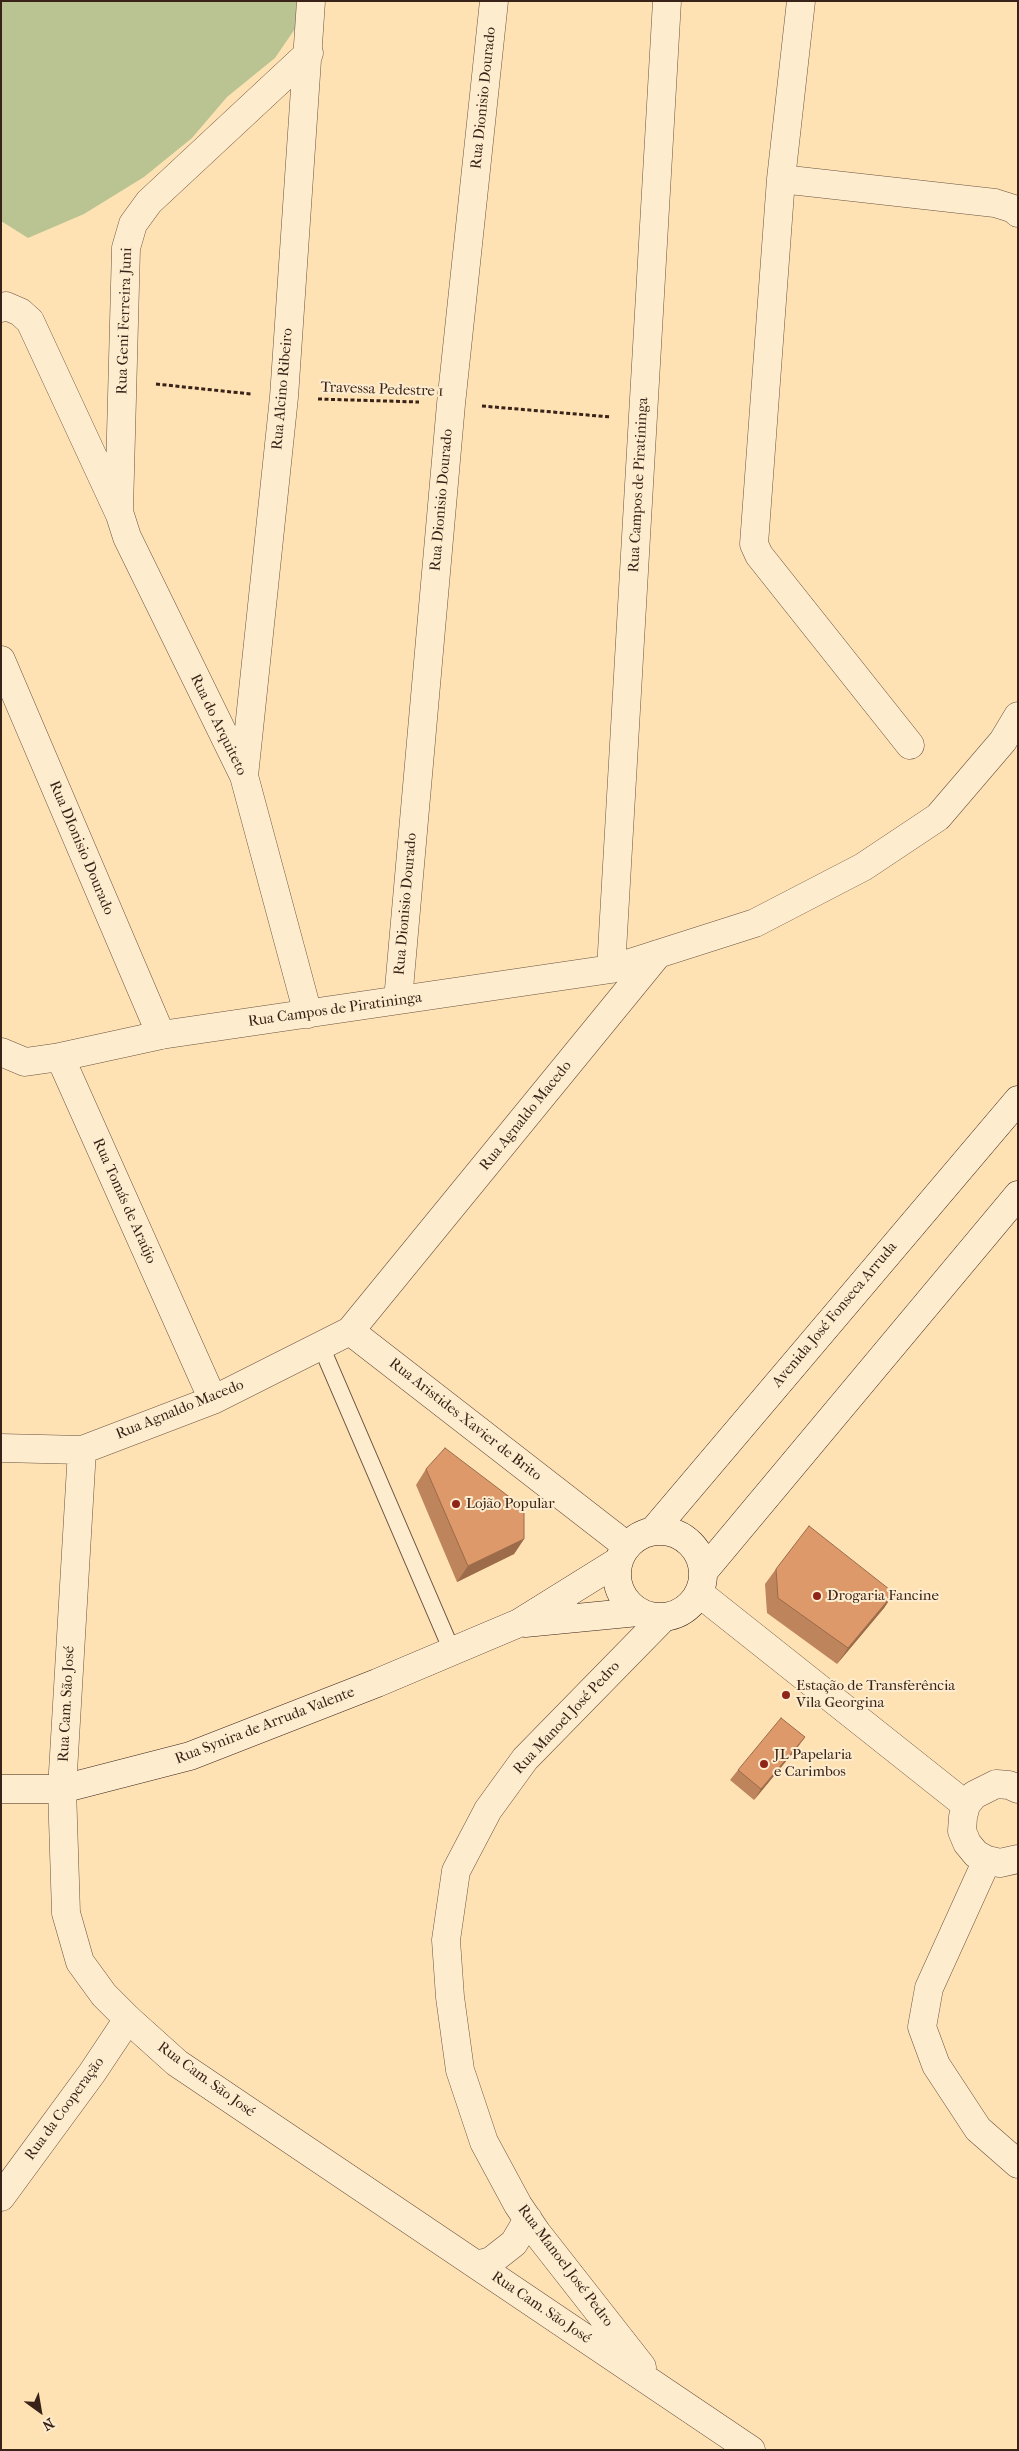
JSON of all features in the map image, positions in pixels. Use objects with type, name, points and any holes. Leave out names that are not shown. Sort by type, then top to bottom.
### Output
[{"type":"street","name":"Rua Alcino Ribeiro","points":[[244,776],[284,397],[311,1]]},
{"type":"street","name":"Rua Dionisio Dourado","points":[[398,1000],[451,404],[494,1]]},
{"type":"street","name":"Rua Campos de Piratininga","points":[[611,969],[632,639],[641,420],[667,1]]},
{"type":"street","points":[[801,1],[781,179],[754,544],[759,555],[910,745]]},
{"type":"street","name":"Rua Geni Ferreira Juni","points":[[120,515],[126,248],[133,224],[149,202],[308,53]]},
{"type":"street","points":[[781,179],[995,203],[1014,209],[1018,213]]},
{"type":"street","name":"Rua do Arquiteto","points":[[1,308],[6,306],[20,312],[30,321],[120,515],[127,537],[244,776],[308,1014]]},
{"type":"street","name":"Rua DIonisio Dourado","points":[[1,660],[161,1035]]},
{"type":"street","points":[[658,954],[755,923],[863,868],[938,816],[1003,741],[1018,716]]},
{"type":"street","name":"Rua Campos de Piratininga","points":[[60,1057],[161,1035],[611,969],[658,954]]},
{"type":"street","name":"Rua Agnaldo Macedo","points":[[1,1448],[82,1450],[213,1400],[350,1331],[658,954]]},
{"type":"street","points":[[1,1052],[25,1062],[60,1057]]},
{"type":"street","name":"Rua Tomás de Araújo","points":[[60,1057],[213,1400]]},
{"type":"street","name":"Avenida José Fonseca Arruda","points":[[653,1531],[1018,1100]]},
{"type":"street","points":[[966,1805],[702,1582],[699,1553],[687,1540],[671,1532],[653,1531],[622,1554],[616,1581],[624,1599],[651,1615],[684,1610],[702,1582],[1018,1195]]},
{"type":"street","name":"Rua Aristides Xavier de Brito","points":[[350,1331],[622,1554]]},
{"type":"street","name":"Rua Cam. São José","points":[[82,1450],[62,1789],[66,1913],[80,1962],[104,1995],[177,2063],[752,2450]]},
{"type":"street","name":"Rua Synira de Arruda Valente","points":[[1,1789],[62,1789],[190,1756],[452,1652],[519,1623],[622,1554]]},
{"type":"street","name":"Rua Synira de Arruda Valente","points":[[519,1623],[651,1615]]},
{"type":"street","name":"Rua Manoel José Pedro","points":[[651,1615],[525,1759],[488,1810],[456,1872],[446,1940],[450,1997],[460,2070],[484,2142],[528,2219],[658,2388]]},
{"type":"street","points":[[1018,1789],[1009,1785],[996,1784],[974,1795],[966,1805],[962,1817],[965,1837],[976,1854],[987,1860],[1000,1863],[1018,1859]]},
{"type":"street","points":[[987,1860],[929,1988],[922,2027],[936,2065],[978,2129],[1018,2164]]},
{"type":"street","name":"Rua da Cooperação","points":[[5,2183],[92,2073],[128,2019]]},
{"type":"street","points":[[477,2265],[491,2260],[514,2243],[528,2219]]},
{"type":"lane","points":[[321,1346],[452,1652]]},
{"type":"path","name":"Travessa Pedestre 1","points":[[123,380],[284,397],[451,404],[641,420]]},
{"type":"green space","points":[[1,1],[314,1],[275,58],[227,97],[192,138],[144,177],[84,214],[28,238],[1,221]]},
{"type":"building","name":"Lojão Popular","points":[[445,1448],[524,1508],[524,1539],[468,1566],[426,1469]]},
{"type":"building","name":"Drogaria Fancine","points":[[809,1526],[894,1593],[848,1648],[778,1598],[776,1569]]},
{"type":"building","name":"JL Papelaria e Carimbos","points":[[781,1718],[805,1737],[761,1789],[738,1770]]},
{"type":"place","name":"Lojão Popular","points":[[456,1504]]},
{"type":"place","name":"Drogaria Fancine","points":[[817,1596]]},
{"type":"place","name":"Estação de Transferência Vila Georgina","points":[[786,1695]]},
{"type":"place","name":"JL Papelaria e Carimbos","points":[[764,1764]]}]
